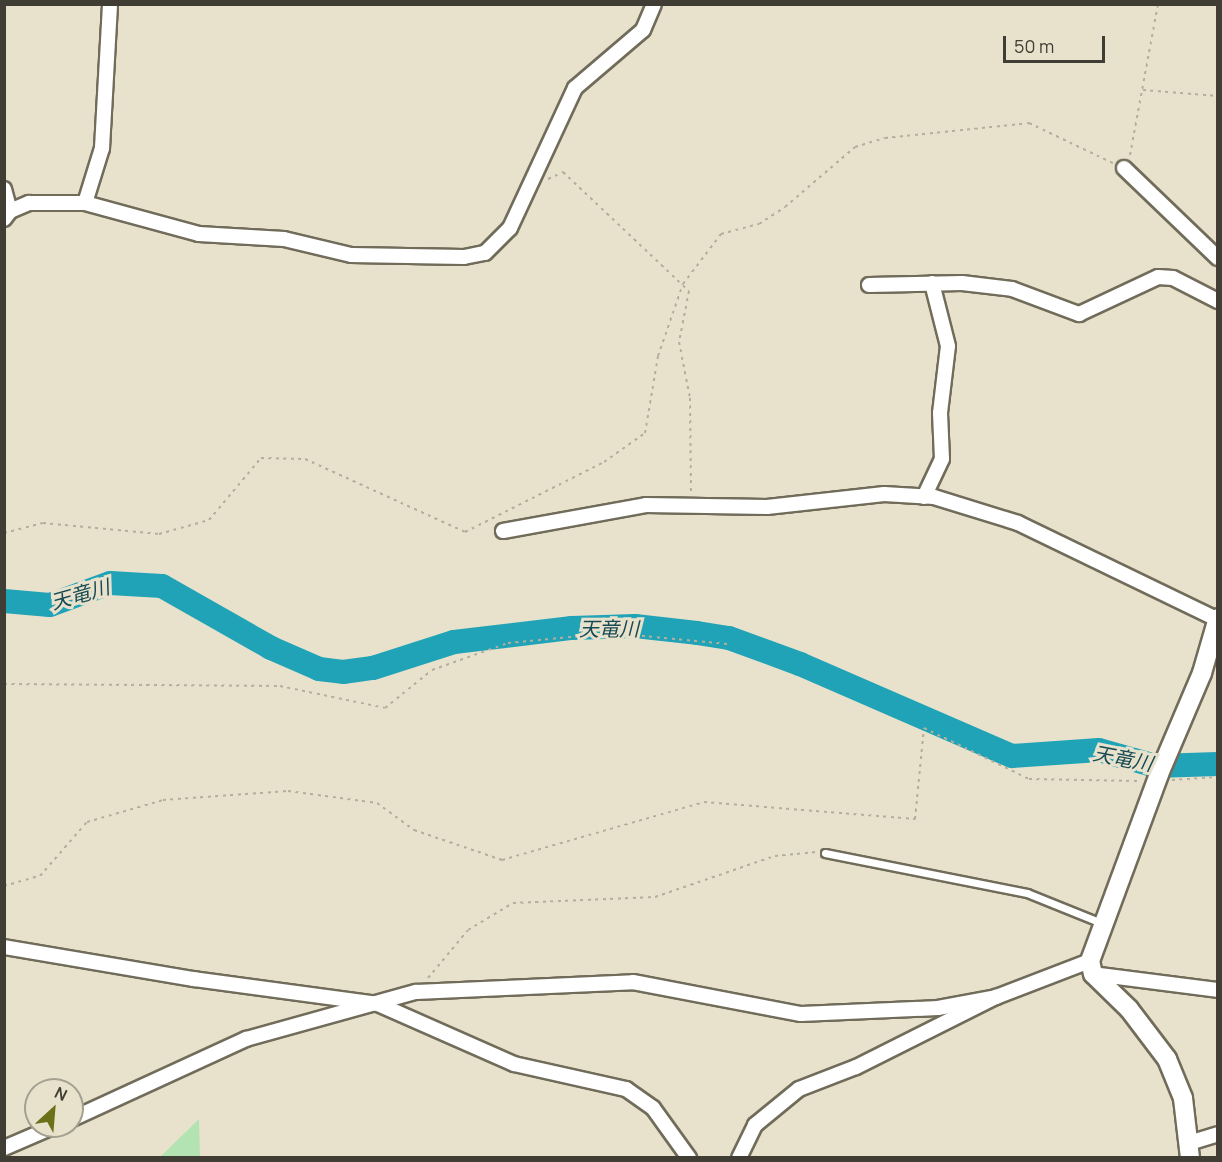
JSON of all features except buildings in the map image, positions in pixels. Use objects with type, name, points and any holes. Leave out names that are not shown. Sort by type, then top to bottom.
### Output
[{"type":"street","points":[[85,203],[102,148],[110,4]]},
{"type":"street","points":[[5,193],[7,215],[29,203],[85,203],[199,234],[284,239],[351,255],[464,257],[485,253],[510,228],[575,88],[643,30],[654,4]]},
{"type":"street","points":[[1124,168],[1218,258]]},
{"type":"street","points":[[869,285],[932,283],[1012,289],[1079,314],[1158,277],[1173,278],[1218,301]]},
{"type":"street","points":[[924,497],[942,459],[940,413],[948,346],[932,283]]},
{"type":"street","points":[[503,531],[646,505],[693,508],[767,507],[884,494],[924,497],[980,508],[1018,523],[1217,619],[1202,673],[1157,778],[1104,924],[1091,967]]},
{"type":"street","points":[[4,947],[194,979],[378,1004],[514,1065],[626,1089],[653,1108],[689,1158]]},
{"type":"street","points":[[1091,967],[1129,1009],[1167,1059],[1183,1098],[1189,1150],[1218,1134]]},
{"type":"street","points":[[84,1113],[246,1039],[416,992],[633,982],[801,1014],[938,1008],[996,997],[1091,967],[1218,990]]},
{"type":"street","points":[[739,1158],[755,1125],[799,1089],[856,1066],[996,997]]},
{"type":"street","points":[[4,1148],[27,1138]]},
{"type":"lane","points":[[825,853],[1027,893],[1104,924]]},
{"type":"path","points":[[4,533],[44,523],[159,534],[209,520],[261,458],[305,459],[465,532],[604,462],[645,433],[658,356],[683,284],[721,234],[759,224],[785,207],[855,147],[885,138],[1029,123],[1124,168],[1132,150],[1158,4]]},
{"type":"path","points":[[1143,90],[1218,96]]},
{"type":"path","points":[[542,187],[548,179],[563,172],[689,291],[679,342],[690,398],[693,508]]},
{"type":"path","points":[[4,684],[280,686],[385,708],[432,670],[508,643],[612,633],[727,644]]},
{"type":"path","points":[[4,886],[40,876],[87,822],[163,800],[288,791],[377,803],[414,830],[502,860],[704,802],[915,819],[924,728],[1029,779],[1218,777]]},
{"type":"path","points":[[416,992],[468,930],[513,903],[655,897],[787,853],[825,853]]},
{"type":"green space","points":[[199,1119],[200,1157],[160,1157]]},
{"type":"waterway","name":"天竜川","points":[[4,601],[50,605],[110,583],[162,586],[271,648],[319,669],[343,672],[373,668],[454,642],[572,628],[635,626],[697,633],[729,638],[800,664],[1012,756],[1099,750],[1156,766],[1218,764]]}]
